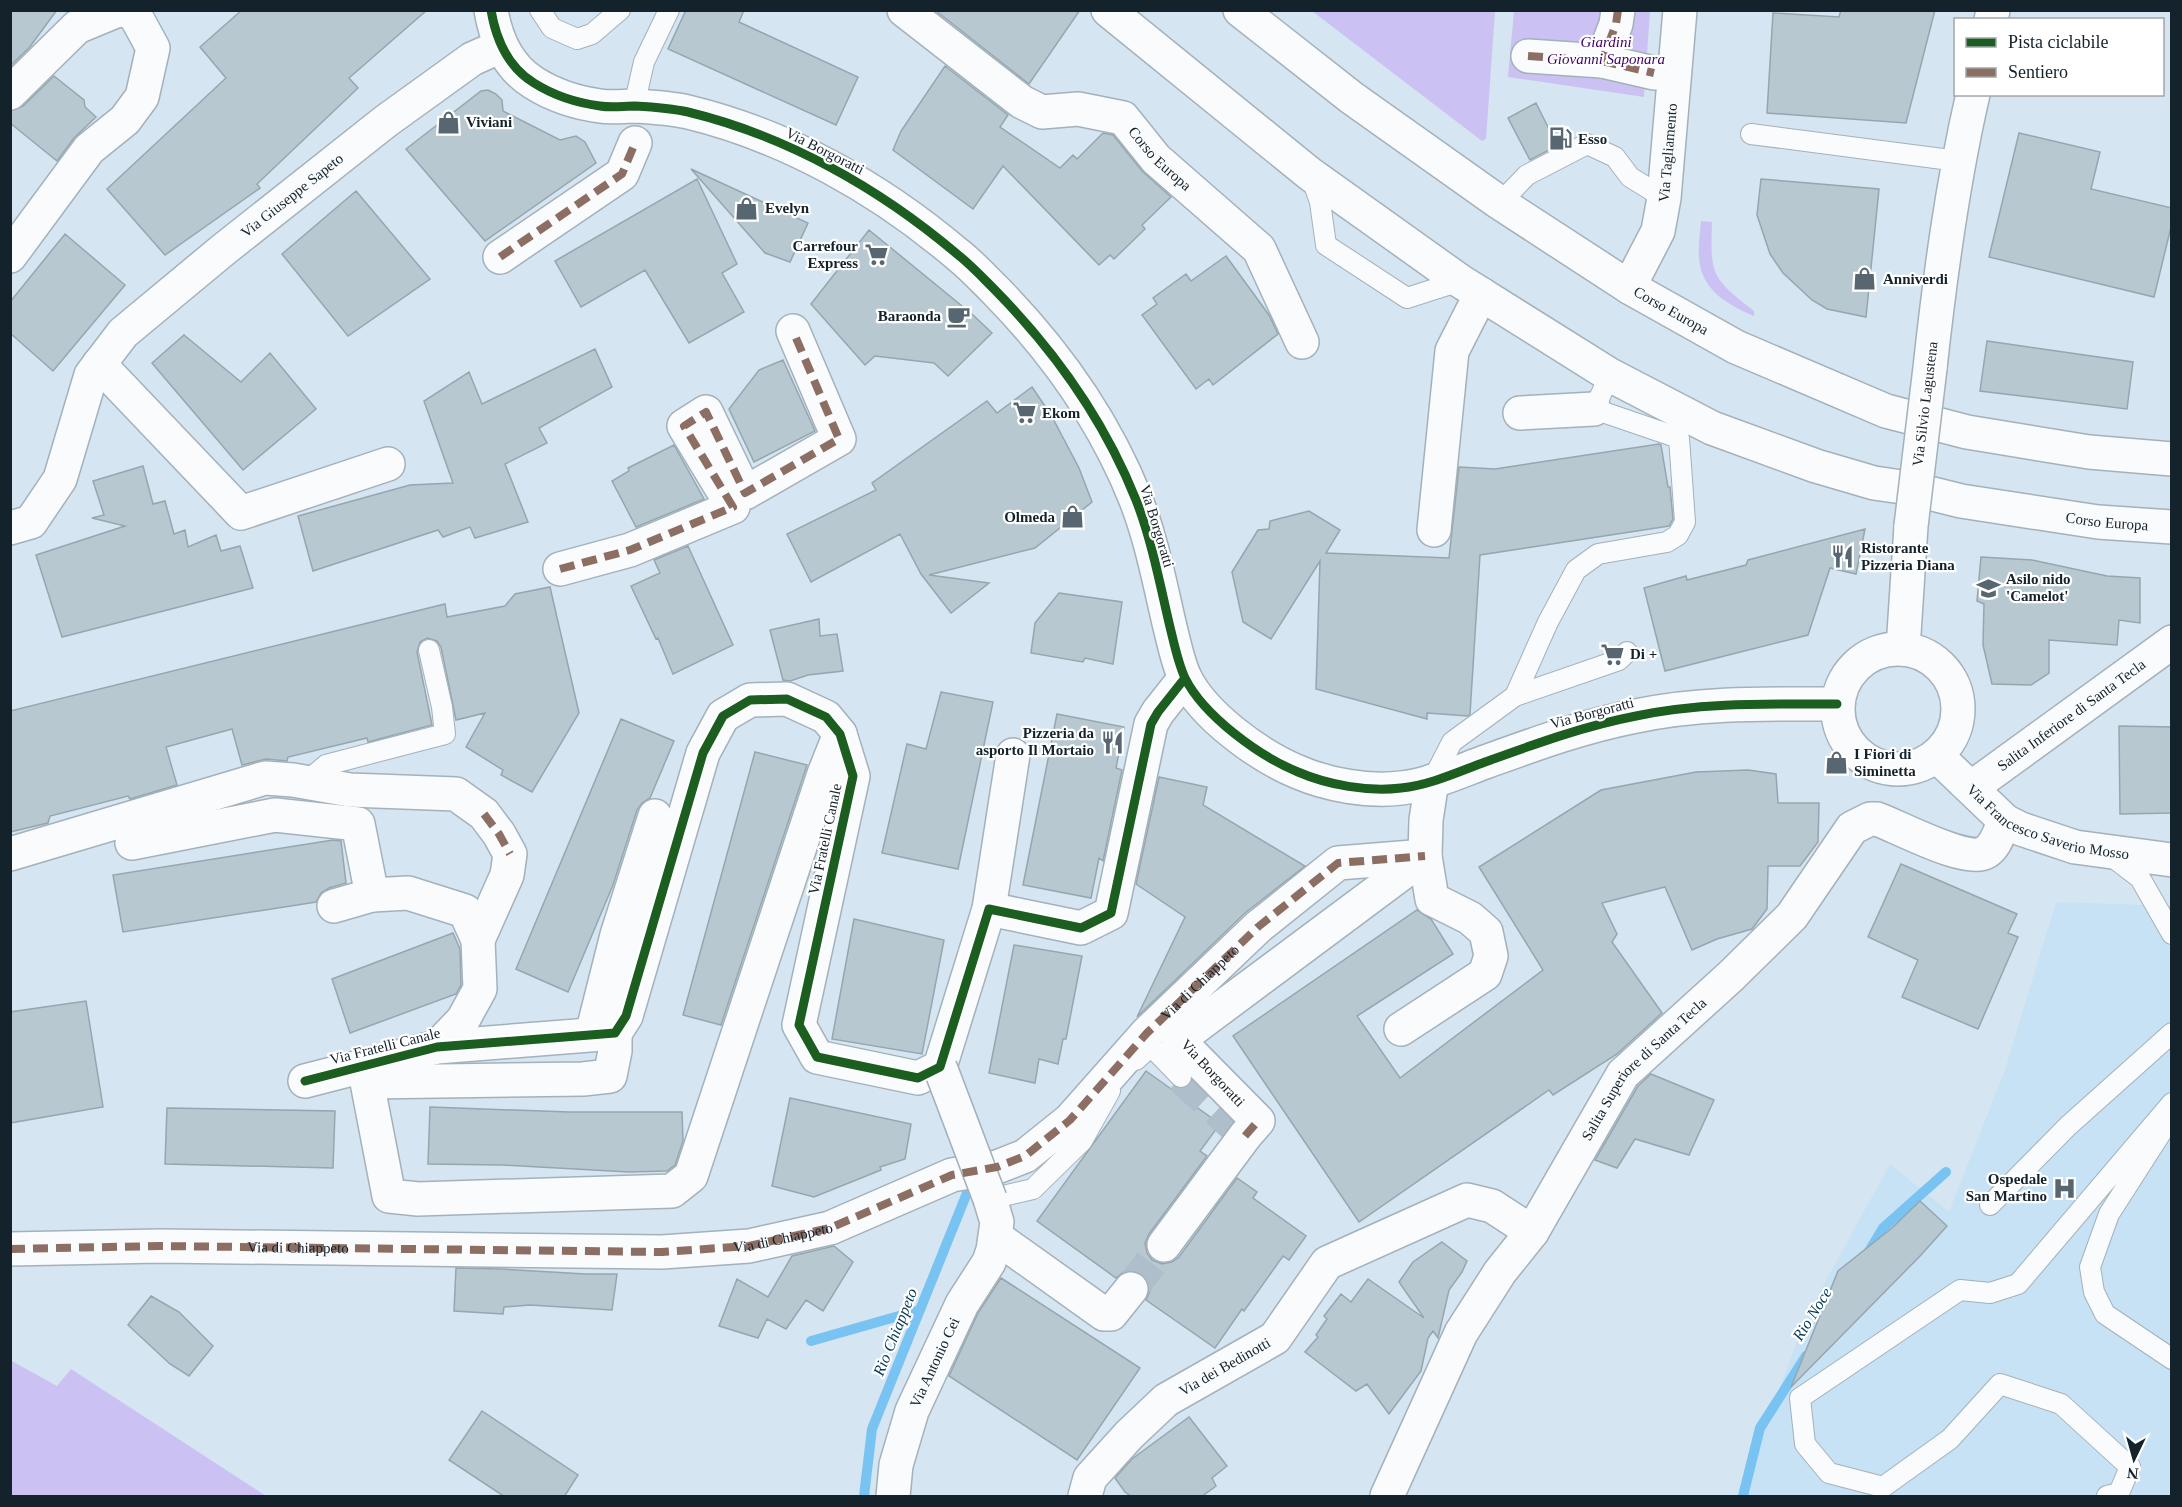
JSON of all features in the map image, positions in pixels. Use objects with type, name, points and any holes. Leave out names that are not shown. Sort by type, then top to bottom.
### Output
[{"type":"street","points":[[10,93],[77,27],[118,10]]},
{"type":"street","points":[[10,256],[89,149],[125,120],[142,97],[153,48],[135,15],[124,10]]},
{"type":"street","name":"Via Borgoratti","points":[[490,10],[501,46],[513,67],[535,83],[563,96],[602,107],[634,106],[686,111],[755,133],[830,166],[916,220],[962,257],[1045,345],[1095,416],[1126,478],[1145,526],[1185,678],[1207,708],[1228,728],[1296,772],[1323,781],[1365,788],[1401,788],[1432,781],[1552,738],[1641,715],[1754,704],[1837,704]]},
{"type":"street","name":"Corso Europa","points":[[904,10],[1022,102],[1042,112],[1078,109],[1123,118],[1156,159],[1259,249],[1302,342]]},
{"type":"street","name":"Corso Europa","points":[[1108,10],[1310,174],[1471,287],[1610,375],[1712,428],[1816,466],[1874,483],[1909,488],[1961,501],[2098,522],[2172,527]]},
{"type":"street","name":"Corso Europa","points":[[1240,10],[1352,98],[1500,203],[1629,287],[1736,347],[1886,411],[1966,432],[2022,443],[2089,452],[2172,459]]},
{"type":"street","points":[[1602,61],[1616,24],[1618,10]]},
{"type":"street","name":"Via Tagliamento","points":[[1629,287],[1658,231],[1670,152],[1680,10]]},
{"type":"street","name":"Via Giuseppe Sapeto","points":[[10,528],[31,522],[60,479],[91,375],[123,333],[386,121],[472,59],[501,46]]},
{"type":"street","points":[[1528,56],[1602,61],[1654,73]]},
{"type":"street","name":"Via Silvio Lagustena","points":[[1903,649],[1911,526],[1941,270],[1958,161],[1973,96]]},
{"type":"street","points":[[500,257],[622,174],[636,143]]},
{"type":"street","points":[[1425,525],[1445,422],[1452,351],[1471,287]]},
{"type":"street","points":[[560,569],[630,550],[733,507],[684,426],[706,412],[745,493],[839,439],[793,331]]},
{"type":"street","points":[[99,364],[241,513],[388,464]]},
{"type":"street","points":[[1520,413],[1594,409]]},
{"type":"street","name":"Salita Inferiore di Santa Tecla","points":[[1971,788],[2172,642]]},
{"type":"street","points":[[1903,649],[1925,655],[1944,670],[1956,691],[1958,714],[1952,737],[1937,756],[1916,767],[1893,770],[1870,763],[1851,748],[1840,727],[1837,704],[1844,681],[1858,663],[1879,652],[1903,649]]},
{"type":"street","points":[[989,909],[1081,928],[1111,913],[1151,724],[1185,678]]},
{"type":"street","name":"Via Fratelli Canale","points":[[305,1082],[437,1047],[603,1034],[626,1016],[703,753],[723,716],[750,700],[787,699],[826,717],[840,734],[853,776],[799,1025],[817,1057],[918,1078],[940,1067]]},
{"type":"street","name":"Via Fratelli Canale","points":[[655,816],[617,935],[603,1034],[615,1051],[610,1076],[584,1079],[367,1083],[389,1196],[418,1200],[672,1191],[691,1176],[824,774],[840,734]]},
{"type":"street","points":[[940,1067],[989,909],[1013,755]]},
{"type":"street","name":"Via Francesco Saverio Mosso","points":[[1937,756],[2005,820],[2021,829],[2075,847],[2172,860]]},
{"type":"street","name":"Via Fratelli Canale","points":[[10,854],[265,778],[350,790],[456,794],[484,814],[510,854],[507,875],[478,940]]},
{"type":"street","points":[[1401,1029],[1485,974],[1491,956],[1486,932],[1470,918],[1432,899],[1425,856],[1425,820],[1432,781]]},
{"type":"street","points":[[132,843],[275,815],[358,824],[372,895]]},
{"type":"street","name":"Salita Superiore di Santa Tecla","points":[[1388,1497],[1461,1333],[1500,1272],[1532,1232],[1623,1074],[1731,976],[1792,916],[1852,828],[1870,819],[1877,819],[1958,853],[1973,856],[1986,852],[1994,844],[2005,820]]},
{"type":"street","name":"Via Borgoratti","points":[[1164,1245],[1251,1129],[1178,1040],[1425,856]]},
{"type":"street","name":"Via di Chiappeto","points":[[10,1249],[171,1246],[662,1252],[749,1246],[830,1228],[952,1175],[997,1167],[1024,1156],[1070,1120],[1147,1033],[1258,927],[1338,863],[1425,856]]},
{"type":"street","name":"Via Fratelli Canale","points":[[334,906],[372,895],[408,893],[465,912],[478,940],[480,989],[463,1020],[437,1047]]},
{"type":"street","name":"Via Antonio Cei","points":[[893,1497],[896,1465],[912,1411],[962,1304],[988,1262],[996,1237],[997,1222],[990,1198],[940,1067]]},
{"type":"street","name":"Via dei Bedinotti","points":[[1085,1497],[1090,1478],[1129,1435],[1166,1400],[1275,1338],[1327,1263],[1467,1200],[1492,1206],[1532,1232]]},
{"type":"street","points":[[996,1237],[1104,1314],[1112,1314],[1131,1289]]},
{"type":"lane","points":[[540,10],[552,28],[577,39],[592,34],[620,10]]},
{"type":"lane","points":[[634,106],[644,62],[669,10]]},
{"type":"lane","points":[[1751,134],[1958,161]]},
{"type":"lane","points":[[1500,203],[1527,175],[1587,144],[1615,157],[1630,177],[1664,198]]},
{"type":"lane","points":[[1310,174],[1320,202],[1326,244],[1407,298],[1471,287]]},
{"type":"lane","points":[[1515,696],[1548,622],[1576,570],[1598,554],[1667,542],[1678,535],[1685,522],[1679,438],[1594,409],[1610,375]]},
{"type":"lane","points":[[306,782],[326,765],[445,734],[442,707],[429,650]]},
{"type":"lane","points":[[1432,781],[1452,742],[1515,696],[1619,660],[1627,652]]},
{"type":"lane","points":[[2104,851],[2140,878],[2172,934]]},
{"type":"lane","points":[[1990,1205],[2068,1126],[2172,1033]]},
{"type":"lane","points":[[990,1198],[1033,1189],[1082,1141],[1120,1073],[1151,1046],[1181,1077]]},
{"type":"lane","points":[[2108,1497],[2119,1493],[2130,1467],[2061,1404],[2000,1384],[1950,1439],[1883,1487],[1829,1473],[1804,1444],[1800,1398],[1960,1290],[1990,1293],[2018,1284],[2172,1103]]},
{"type":"lane","points":[[2172,1117],[2109,1214],[2090,1267],[2094,1292],[2105,1314],[2172,1359]]},
{"type":"shaded area","name":"Ospedale San Martino","points":[[2056,902],[2171,906],[2171,1496],[1740,1496],[1806,1317],[1890,1164],[1949,1212],[2005,1070]]},
{"type":"green space","points":[[1312,11],[1495,11],[1486,139],[1482,141]]},
{"type":"green space","name":"Giardini Giovanni Saponara","points":[[1514,11],[1650,11],[1644,97],[1508,77]]},
{"type":"green space","points":[[1701,221],[1712,222],[1712,254],[1716,274],[1729,291],[1754,311],[1754,316],[1735,307],[1710,288],[1701,269],[1699,258]]},
{"type":"green space","points":[[10,1360],[57,1386],[71,1369],[266,1496],[11,1496]]},
{"type":"building","points":[[10,10],[57,10],[29,48],[10,66]]},
{"type":"building","points":[[242,10],[427,10],[349,78],[358,88],[257,184],[260,188],[165,255],[107,189],[226,78],[200,47]]},
{"type":"building","points":[[686,10],[744,10],[739,22],[858,77],[836,125],[668,49]]},
{"type":"building","points":[[935,10],[1080,10],[1029,84]]},
{"type":"building","points":[[1841,10],[1935,10],[1906,123],[1767,113],[1773,13],[1839,17]]},
{"type":"building","points":[[945,66],[1008,115],[1000,127],[1060,168],[1073,155],[1077,159],[1103,133],[1113,135],[1142,171],[1171,197],[1142,225],[1145,229],[1114,259],[1110,255],[1099,265],[1003,166],[973,209],[893,150],[901,131]]},
{"type":"building","points":[[54,76],[84,100],[85,107],[96,117],[74,138],[57,161],[10,123],[10,111],[23,106]]},
{"type":"building","points":[[488,90],[502,100],[503,111],[560,140],[576,136],[585,142],[596,163],[485,241],[406,149],[481,91]]},
{"type":"building","points":[[1536,103],[1551,133],[1560,128],[1566,141],[1530,160],[1508,118]]},
{"type":"building","points":[[2019,133],[2100,152],[2091,189],[2172,208],[2172,223],[2154,297],[1989,257]]},
{"type":"building","points":[[691,169],[808,223],[790,262],[765,253]]},
{"type":"building","points":[[697,179],[737,264],[722,273],[744,312],[689,343],[645,270],[581,307],[555,261]]},
{"type":"building","points":[[1761,179],[1879,189],[1866,317],[1827,309],[1812,300],[1783,273],[1770,254],[1757,215]]},
{"type":"building","points":[[356,191],[430,279],[348,336],[282,254]]},
{"type":"building","points":[[869,230],[992,333],[948,376],[934,363],[875,356],[865,365],[811,304]]},
{"type":"building","points":[[65,234],[125,285],[53,371],[10,333],[10,302]]},
{"type":"building","points":[[1226,256],[1269,315],[1278,334],[1213,385],[1209,379],[1196,389],[1142,315],[1157,304],[1153,298],[1186,274],[1191,281]]},
{"type":"building","points":[[184,335],[241,382],[270,353],[316,409],[243,470],[152,363]]},
{"type":"building","points":[[1987,341],[2133,362],[2127,409],[1980,391]]},
{"type":"building","points":[[595,349],[612,387],[539,428],[547,443],[505,464],[528,522],[475,538],[470,527],[443,537],[438,530],[313,571],[298,516],[410,485],[453,483],[424,401],[469,372],[482,404]]},
{"type":"building","points":[[783,360],[815,431],[754,462],[729,409],[759,370]]},
{"type":"building","points":[[1032,387],[1051,415],[1079,468],[1092,502],[1035,548],[929,575],[989,583],[951,613],[921,574],[900,534],[811,582],[787,534],[876,490],[872,483],[987,401],[997,413]]},
{"type":"building","points":[[1659,444],[1668,487],[1670,487],[1673,519],[1669,526],[1480,555],[1470,714],[1468,716],[1427,713],[1427,719],[1316,689],[1320,561],[1271,639],[1243,622],[1232,572],[1258,530],[1269,529],[1270,521],[1309,511],[1340,530],[1326,553],[1449,558],[1459,467],[1495,469]]},
{"type":"building","points":[[674,445],[704,499],[636,527],[612,481],[629,471],[628,468]]},
{"type":"building","points":[[143,466],[153,504],[165,501],[174,534],[185,530],[188,547],[216,535],[221,551],[240,546],[253,588],[62,637],[36,555],[125,526],[92,518],[104,515],[93,481]]},
{"type":"building","points":[[1865,529],[1856,574],[1830,568],[1808,635],[1665,671],[1644,588],[1686,576],[1687,580],[1746,565],[1748,560]]},
{"type":"building","points":[[688,546],[733,645],[673,674],[658,638],[656,639],[631,586],[660,573],[654,560]]},
{"type":"building","points":[[1981,557],[2032,560],[2107,576],[2140,578],[2140,623],[2119,620],[2117,645],[2049,640],[2049,673],[2031,685],[1992,684],[1983,645],[1984,604],[1977,601]]},
{"type":"building","points":[[550,587],[579,713],[532,792],[501,775],[503,770],[466,747],[485,713],[456,720],[441,647],[437,641],[427,638],[420,642],[417,652],[432,725],[368,742],[367,738],[288,757],[287,761],[266,759],[242,765],[232,729],[166,747],[177,785],[130,799],[128,796],[50,816],[48,823],[10,832],[10,711],[445,604],[447,617],[505,606],[515,594]]},
{"type":"building","points":[[1059,593],[1122,602],[1113,664],[1085,658],[1083,662],[1031,653],[1035,623]]},
{"type":"building","points":[[819,619],[820,636],[837,634],[843,671],[808,675],[790,681],[783,680],[770,630]]},
{"type":"building","points":[[941,692],[993,702],[958,869],[882,853],[907,744],[926,749]]},
{"type":"building","points":[[1057,714],[1124,727],[1116,768],[1122,770],[1103,861],[1099,858],[1091,898],[1023,885]]},
{"type":"building","points":[[621,719],[674,741],[650,798],[637,810],[613,885],[568,992],[516,969]]},
{"type":"building","points":[[2119,726],[2172,727],[2172,813],[2120,814]]},
{"type":"building","points":[[755,752],[807,765],[721,1025],[683,1015]]},
{"type":"building","points":[[1748,770],[1776,774],[1778,803],[1819,803],[1818,842],[1800,866],[1768,866],[1767,909],[1752,929],[1717,939],[1692,950],[1665,887],[1602,903],[1617,934],[1612,942],[1662,1013],[1617,1054],[1553,1095],[1549,1090],[1359,1222],[1233,1036],[1417,910],[1431,919],[1453,954],[1357,1016],[1400,1078],[1543,970],[1479,867],[1601,790],[1696,772]]},
{"type":"building","points":[[1159,777],[1207,787],[1203,805],[1305,866],[1245,913],[1137,1017],[1185,917],[1136,884]]},
{"type":"building","points":[[333,840],[341,841],[346,883],[321,893],[316,902],[123,932],[113,875]]},
{"type":"building","points":[[1901,864],[2017,914],[2008,933],[2018,937],[1978,1029],[1902,997],[1918,960],[1868,937]]},
{"type":"building","points":[[854,919],[944,940],[922,1054],[832,1039]]},
{"type":"building","points":[[453,933],[460,949],[461,985],[456,994],[350,1033],[332,979]]},
{"type":"building","points":[[1014,945],[1082,956],[1066,1039],[1063,1039],[1058,1064],[1039,1059],[1035,1083],[989,1073]]},
{"type":"building","points":[[86,1001],[103,1107],[10,1123],[10,1012]]},
{"type":"building","points":[[1146,1071],[1220,1124],[1200,1151],[1207,1156],[1149,1234],[1145,1243],[1147,1253],[1152,1260],[1162,1264],[1172,1262],[1179,1257],[1237,1178],[1257,1192],[1253,1198],[1306,1236],[1289,1260],[1283,1256],[1215,1348],[1146,1300],[1150,1291],[1149,1283],[1142,1274],[1125,1271],[1116,1278],[1037,1221]]},
{"type":"building","points":[[1651,1074],[1714,1100],[1689,1155],[1635,1139],[1617,1168],[1595,1160],[1638,1086]]},
{"type":"building","points":[[790,1098],[911,1124],[905,1159],[880,1167],[881,1170],[814,1197],[772,1186]]},
{"type":"building","points":[[430,1107],[569,1112],[682,1112],[683,1141],[675,1165],[667,1171],[629,1172],[502,1165],[428,1164]]},
{"type":"building","points":[[167,1108],[335,1111],[333,1168],[165,1164]]},
{"type":"building","points":[[1920,1201],[1947,1226],[1791,1387],[1838,1271],[1892,1228]]},
{"type":"building","points":[[1442,1242],[1467,1261],[1449,1290],[1438,1338],[1433,1331],[1428,1338],[1421,1371],[1389,1414],[1367,1384],[1356,1391],[1305,1352],[1318,1337],[1316,1335],[1327,1319],[1324,1316],[1341,1294],[1351,1302],[1368,1279],[1424,1318],[1399,1282],[1413,1262]]},
{"type":"building","points":[[834,1246],[853,1262],[823,1311],[806,1300],[786,1329],[767,1319],[758,1338],[719,1326],[737,1279],[768,1297],[792,1256]]},
{"type":"building","points":[[456,1268],[617,1274],[612,1310],[530,1305],[504,1307],[503,1314],[454,1311]]},
{"type":"building","points":[[1001,1278],[1140,1368],[1077,1460],[949,1376],[978,1313]]},
{"type":"building","points":[[151,1296],[179,1312],[213,1346],[189,1376],[170,1364],[128,1325]]},
{"type":"building","points":[[482,1411],[578,1475],[564,1497],[505,1497],[449,1460]]},
{"type":"building","points":[[1189,1417],[1227,1466],[1212,1478],[1216,1486],[1201,1497],[1132,1497],[1125,1492],[1115,1478],[1132,1459]]},
{"type":"waterway","name":"Rio Noce","points":[[1868,1253],[1883,1228],[1946,1172]]},
{"type":"waterway","name":"Rio Chiappeto","points":[[864,1496],[872,1429],[971,1183]]},
{"type":"waterway","points":[[811,1341],[920,1310]]},
{"type":"waterway","name":"Rio Noce","points":[[1743,1496],[1760,1428],[1806,1356]]},
{"type":"tunnel","points":[[1181,1077],[1245,1136]]},
{"type":"tunnel","points":[[1131,1289],[1164,1245]]},
{"type":"marked path","points":[[1528,56],[1602,61],[1616,24],[1618,10]]},
{"type":"marked path","points":[[1602,61],[1654,73]]},
{"type":"marked path","points":[[500,257],[622,174],[635,143]]},
{"type":"marked path","points":[[560,569],[630,550],[733,507],[684,426],[706,412],[745,493],[839,439],[793,331]]},
{"type":"marked path","points":[[484,814],[510,854]]},
{"type":"marked path","points":[[10,1249],[160,1246],[662,1252],[749,1246],[830,1228],[952,1175],[997,1167],[1025,1156],[1070,1120],[1147,1033],[1258,927],[1338,863],[1425,856]]},
{"type":"marked path","points":[[1245,1136],[1258,1121]]},
{"type":"cycle path","points":[[491,10],[496,32],[510,61],[525,77],[541,87],[566,98],[592,105],[655,107],[688,112],[761,135],[796,150],[864,186],[927,230],[972,267],[1038,337],[1076,388],[1109,443],[1136,500],[1147,531],[1178,659],[1185,678],[1205,706],[1219,720],[1250,745],[1283,765],[1310,777],[1335,784],[1375,789],[1401,788],[1433,781],[1579,730],[1661,711],[1761,704],[1837,704]]},
{"type":"cycle path","points":[[305,1081],[437,1047],[615,1033],[626,1016],[703,753],[723,716],[750,700],[787,699],[826,717],[840,734],[853,776],[799,1025],[817,1057],[918,1078],[940,1067],[989,909],[1081,928],[1111,913],[1151,724],[1185,678]]},
{"type":"place","name":"Viviani","points":[[448,122]]},
{"type":"place","name":"Esso","points":[[1560,139]]},
{"type":"place","name":"Evelyn","points":[[747,208]]},
{"type":"place","name":"Carrefour Express","points":[[876,255]]},
{"type":"place","name":"Anniverdi","points":[[1865,279]]},
{"type":"place","name":"Baraonda","points":[[959,316]]},
{"type":"place","name":"Ekom","points":[[1024,413]]},
{"type":"place","name":"Olmeda","points":[[1073,517]]},
{"type":"place","name":"Ristorante Pizzeria Diana","points":[[1843,557]]},
{"type":"place","name":"Asilo nido 'Camelot'","points":[[1988,588]]},
{"type":"place","name":"Di +","points":[[1612,654]]},
{"type":"place","name":"Pizzeria da asporto Il Mortaio","points":[[1112,742]]},
{"type":"place","name":"I Fiori di Siminetta","points":[[1836,763]]},
{"type":"place","name":"Ospedale San Martino","points":[[2065,1188]]}]
